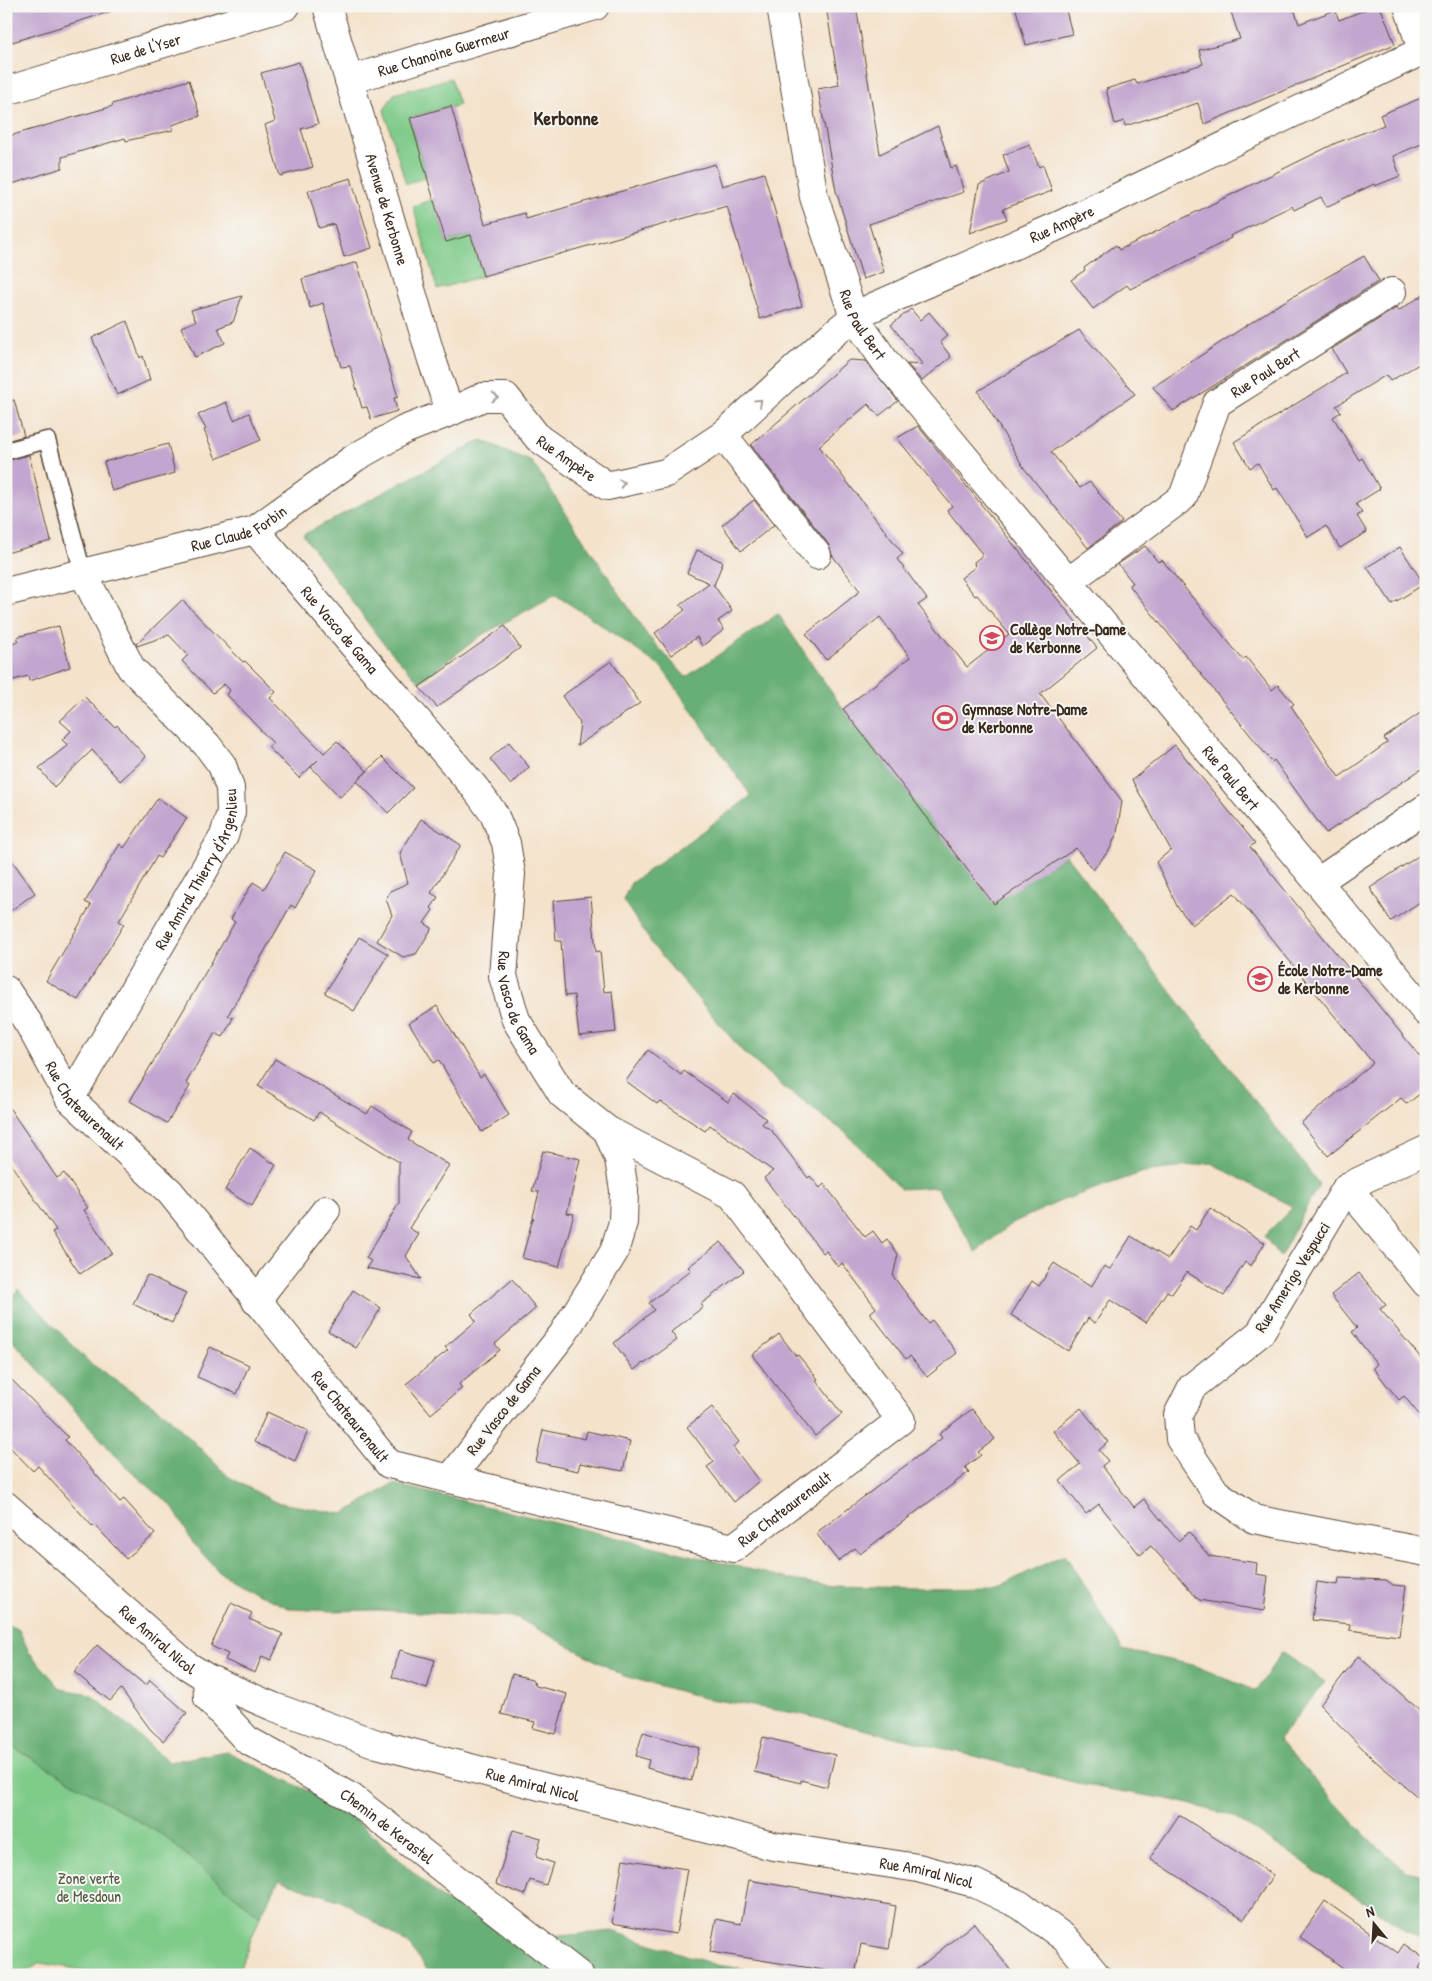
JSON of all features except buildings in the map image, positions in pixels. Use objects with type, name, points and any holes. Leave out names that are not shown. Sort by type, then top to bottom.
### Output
[{"type":"street","name":"Rue de l'Yser","points":[[6,91],[286,6]]},
{"type":"street","name":"Avenue de Kerbonne","points":[[327,6],[432,360],[450,412]]},
{"type":"street","name":"Rue Chanoine Guermeur","points":[[349,80],[595,6]]},
{"type":"street","name":"Rue Paul Bert","points":[[781,6],[814,197],[854,317],[887,364],[1426,1012]]},
{"type":"street","points":[[1408,6],[1424,50]]},
{"type":"street","name":"Rue Ampère","points":[[450,412],[482,397],[506,397],[538,438],[607,486],[666,473],[723,436],[854,317],[1060,225],[1424,50]]},
{"type":"street","name":"Rue Paul Bert","points":[[1068,582],[1183,497],[1217,403],[1392,292]]},
{"type":"street","name":"Rue Claude Forbin","points":[[6,592],[255,530],[356,457],[404,430],[450,412]]},
{"type":"street","points":[[723,436],[817,555]]},
{"type":"street","name":"Rue Vasco de Gama","points":[[255,530],[475,788],[494,814],[506,843],[511,874],[503,976],[516,1020],[562,1094],[607,1130],[619,1159],[624,1190],[623,1222],[614,1252],[563,1334],[450,1479]]},
{"type":"street","name":"Rue Amiral Thierry d'Argenlieu","points":[[70,1100],[224,836],[231,812],[230,788],[222,765],[207,745],[131,668],[83,573]]},
{"type":"street","points":[[1319,882],[1426,808]]},
{"type":"street","name":"Rue Chateaurenault","points":[[6,990],[29,1024],[70,1100],[170,1192],[389,1464],[733,1548],[901,1420],[732,1195],[607,1130]]},
{"type":"street","points":[[1426,1150],[1347,1187],[1426,1283]]},
{"type":"street","name":"Rue Amerigo Vespucci","points":[[1347,1187],[1260,1333],[1192,1387],[1178,1415],[1180,1439],[1216,1494],[1254,1519],[1426,1552]]},
{"type":"street","points":[[256,1301],[326,1210]]},
{"type":"street","name":"Rue Amiral Nicol","points":[[6,1506],[188,1666],[207,1678],[274,1707],[377,1744],[773,1846],[918,1868],[974,1883],[1020,1905],[1066,1939],[1096,1975]]},
{"type":"street","name":"Chemin de Kerastel","points":[[207,1678],[208,1698],[246,1740],[352,1798],[579,1975]]},
{"type":"lane","points":[[6,451],[47,440],[83,573]]},
{"type":"green space","points":[[451,78],[459,105],[410,118],[427,177],[406,184],[384,110],[394,94]]},
{"type":"green space","points":[[434,199],[446,242],[471,235],[483,276],[437,289],[413,206]]},
{"type":"green space","points":[[482,440],[532,462],[647,635],[686,677],[778,614],[843,709],[994,903],[1066,855],[1319,1184],[1280,1257],[1264,1236],[1293,1207],[1211,1163],[1144,1172],[1063,1200],[1012,1223],[976,1252],[937,1187],[900,1189],[846,1133],[787,1090],[743,1052],[654,947],[623,900],[631,883],[751,796],[662,668],[587,615],[555,595],[482,635],[419,682],[379,638],[303,535]]},
{"type":"green space","points":[[18,1289],[90,1363],[166,1414],[229,1477],[275,1502],[343,1514],[393,1484],[798,1581],[835,1586],[915,1588],[998,1587],[1065,1554],[1123,1650],[1193,1665],[1256,1691],[1282,1652],[1325,1682],[1278,1740],[1366,1836],[1406,1871],[1426,1875],[1426,1943],[1233,1816],[1173,1800],[1084,1785],[800,1714],[704,1698],[624,1676],[516,1617],[378,1610],[332,1611],[291,1609],[249,1590],[220,1573],[193,1543],[172,1506],[134,1474],[113,1453],[6,1333],[6,1310]]},
{"type":"green space","points":[[6,1624],[19,1630],[29,1652],[61,1689],[91,1694],[169,1762],[226,1751],[343,1808],[443,1899],[517,1940],[612,1931],[716,1965],[788,1975],[657,1975],[635,1970],[634,1975],[431,1975],[408,1944],[346,1903],[279,1880],[260,1917],[164,1836],[6,1743]]},
{"type":"green space","name":"Zone verte de Mesdoun","points":[[6,1743],[164,1836],[260,1917],[237,1975],[114,1975],[40,1963],[21,1975],[6,1975]]},
{"type":"place","name":"Collège Notre-Dame de Kerbonne","points":[[992,638]]},
{"type":"place","name":"Gymnase Notre-Dame de Kerbonne","points":[[945,718]]},
{"type":"place","name":"École Notre-Dame de Kerbonne","points":[[1260,979]]},
{"type":"district","name":"Kerbonne","points":[[566,118]]}]
